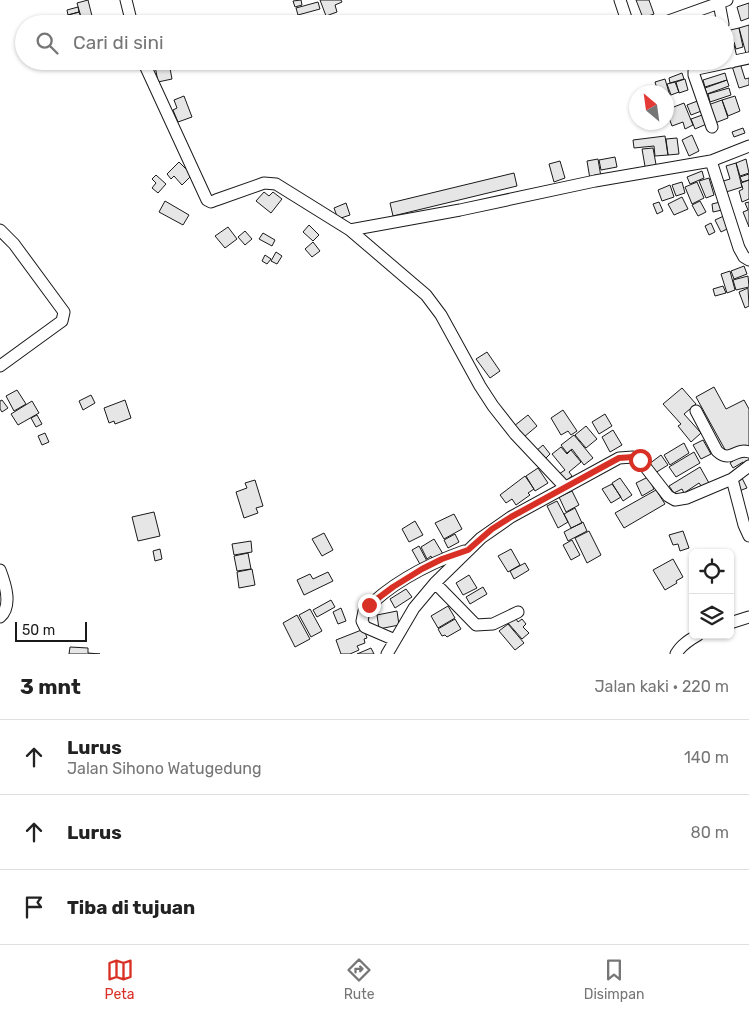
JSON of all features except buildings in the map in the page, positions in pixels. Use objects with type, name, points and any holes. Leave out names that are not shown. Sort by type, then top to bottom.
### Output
[{"type":"street","points":[[126,0],[130,15]]},
{"type":"street","points":[[620,0],[625,15]]},
{"type":"street","points":[[686,15],[723,2],[723,15]]},
{"type":"street","points":[[734,62],[749,58]]},
{"type":"street","points":[[147,70],[207,200],[211,202],[271,182],[350,230],[426,295],[441,314],[493,406],[515,434],[565,487]]},
{"type":"street","points":[[696,70],[694,75],[712,127]]},
{"type":"street","points":[[350,230],[460,210],[595,181],[711,161],[749,146]]},
{"type":"street","points":[[711,161],[739,248],[744,257],[749,260]]},
{"type":"street","points":[[0,230],[14,244],[64,312],[64,316],[62,320],[0,366]]},
{"type":"street","points":[[696,411],[717,451],[722,456],[727,457],[743,451],[749,452]]},
{"type":"street","points":[[387,654],[414,608],[435,583],[492,529],[619,458],[626,456],[640,460],[668,496],[675,500],[687,498],[732,479],[749,466]]},
{"type":"street","points":[[732,479],[744,525],[749,536]]},
{"type":"street","points":[[395,640],[365,628],[362,621],[364,611],[393,587],[422,569],[442,559],[468,550]]},
{"type":"street","points":[[0,570],[7,597],[6,609],[0,617]]},
{"type":"street","points":[[435,583],[476,625],[493,624],[518,612]]},
{"type":"street","points":[[734,622],[749,617]]},
{"type":"street","points":[[676,654],[680,647],[690,639]]},
{"type":"route","points":[[369,605],[422,569],[442,559],[468,550],[492,529],[511,517],[619,458],[626,456],[640,460]]}]
